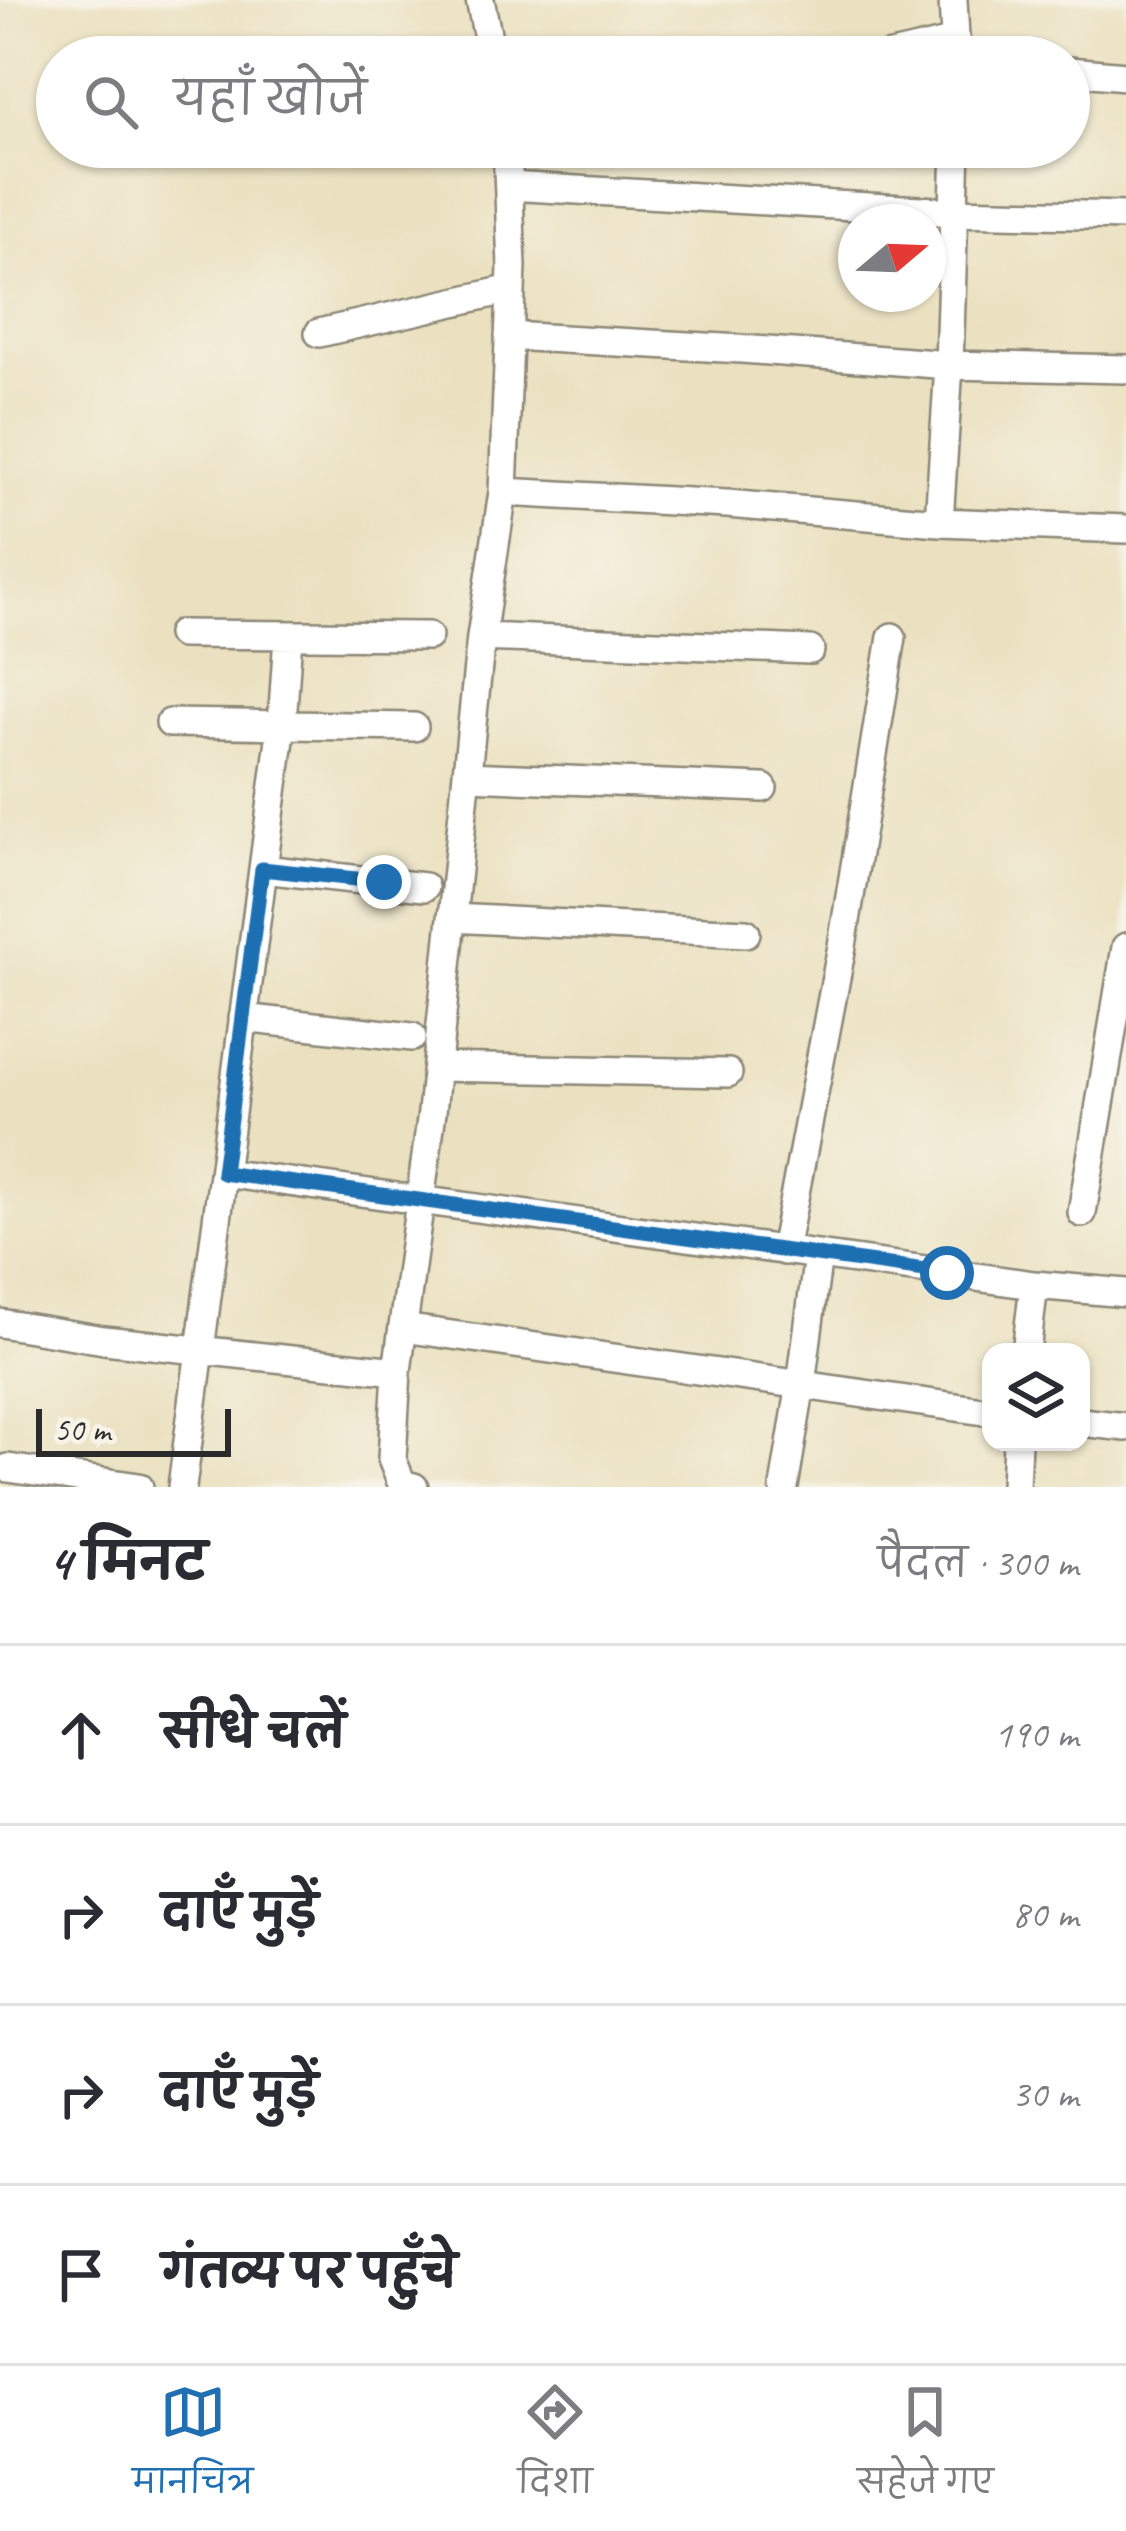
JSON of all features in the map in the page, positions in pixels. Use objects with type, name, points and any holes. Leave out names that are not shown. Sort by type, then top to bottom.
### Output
[{"type":"street","points":[[480,0],[488,36]]},
{"type":"street","points":[[952,0],[955,36]]},
{"type":"street","points":[[1090,73],[1126,76]]},
{"type":"street","points":[[414,1487],[403,1484],[392,1459],[397,1372],[437,1067],[481,637],[503,492],[511,289],[508,168]]},
{"type":"street","points":[[939,522],[956,168]]},
{"type":"street","points":[[509,186],[956,212],[1126,216]]},
{"type":"street","points":[[319,333],[511,289]]},
{"type":"street","points":[[509,336],[949,365],[1126,369]]},
{"type":"street","points":[[503,492],[939,522],[1126,529]]},
{"type":"street","points":[[181,634],[428,636]]},
{"type":"street","points":[[182,1487],[282,724],[288,637]]},
{"type":"street","points":[[481,637],[810,650]]},
{"type":"street","points":[[784,1250],[842,946],[892,637]]},
{"type":"street","points":[[170,723],[414,727]]},
{"type":"street","points":[[467,776],[763,788]]},
{"type":"street","points":[[262,869],[424,887]]},
{"type":"street","points":[[452,918],[746,933]]},
{"type":"street","points":[[1082,1214],[1126,947]]},
{"type":"street","points":[[243,1018],[412,1037]]},
{"type":"street","points":[[437,1067],[728,1073]]},
{"type":"street","points":[[223,1173],[1034,1285],[1126,1293]]},
{"type":"street","points":[[784,1487],[818,1255]]},
{"type":"street","points":[[1027,1343],[1034,1285]]},
{"type":"street","points":[[0,1323],[104,1340],[397,1372]]},
{"type":"street","points":[[403,1328],[982,1411]]},
{"type":"street","points":[[1090,1424],[1126,1427]]},
{"type":"street","points":[[1015,1487],[1017,1451]]},
{"type":"street","points":[[8,1468],[139,1487]]},
{"type":"route","points":[[384,882],[262,869],[223,1173],[947,1273]]}]
